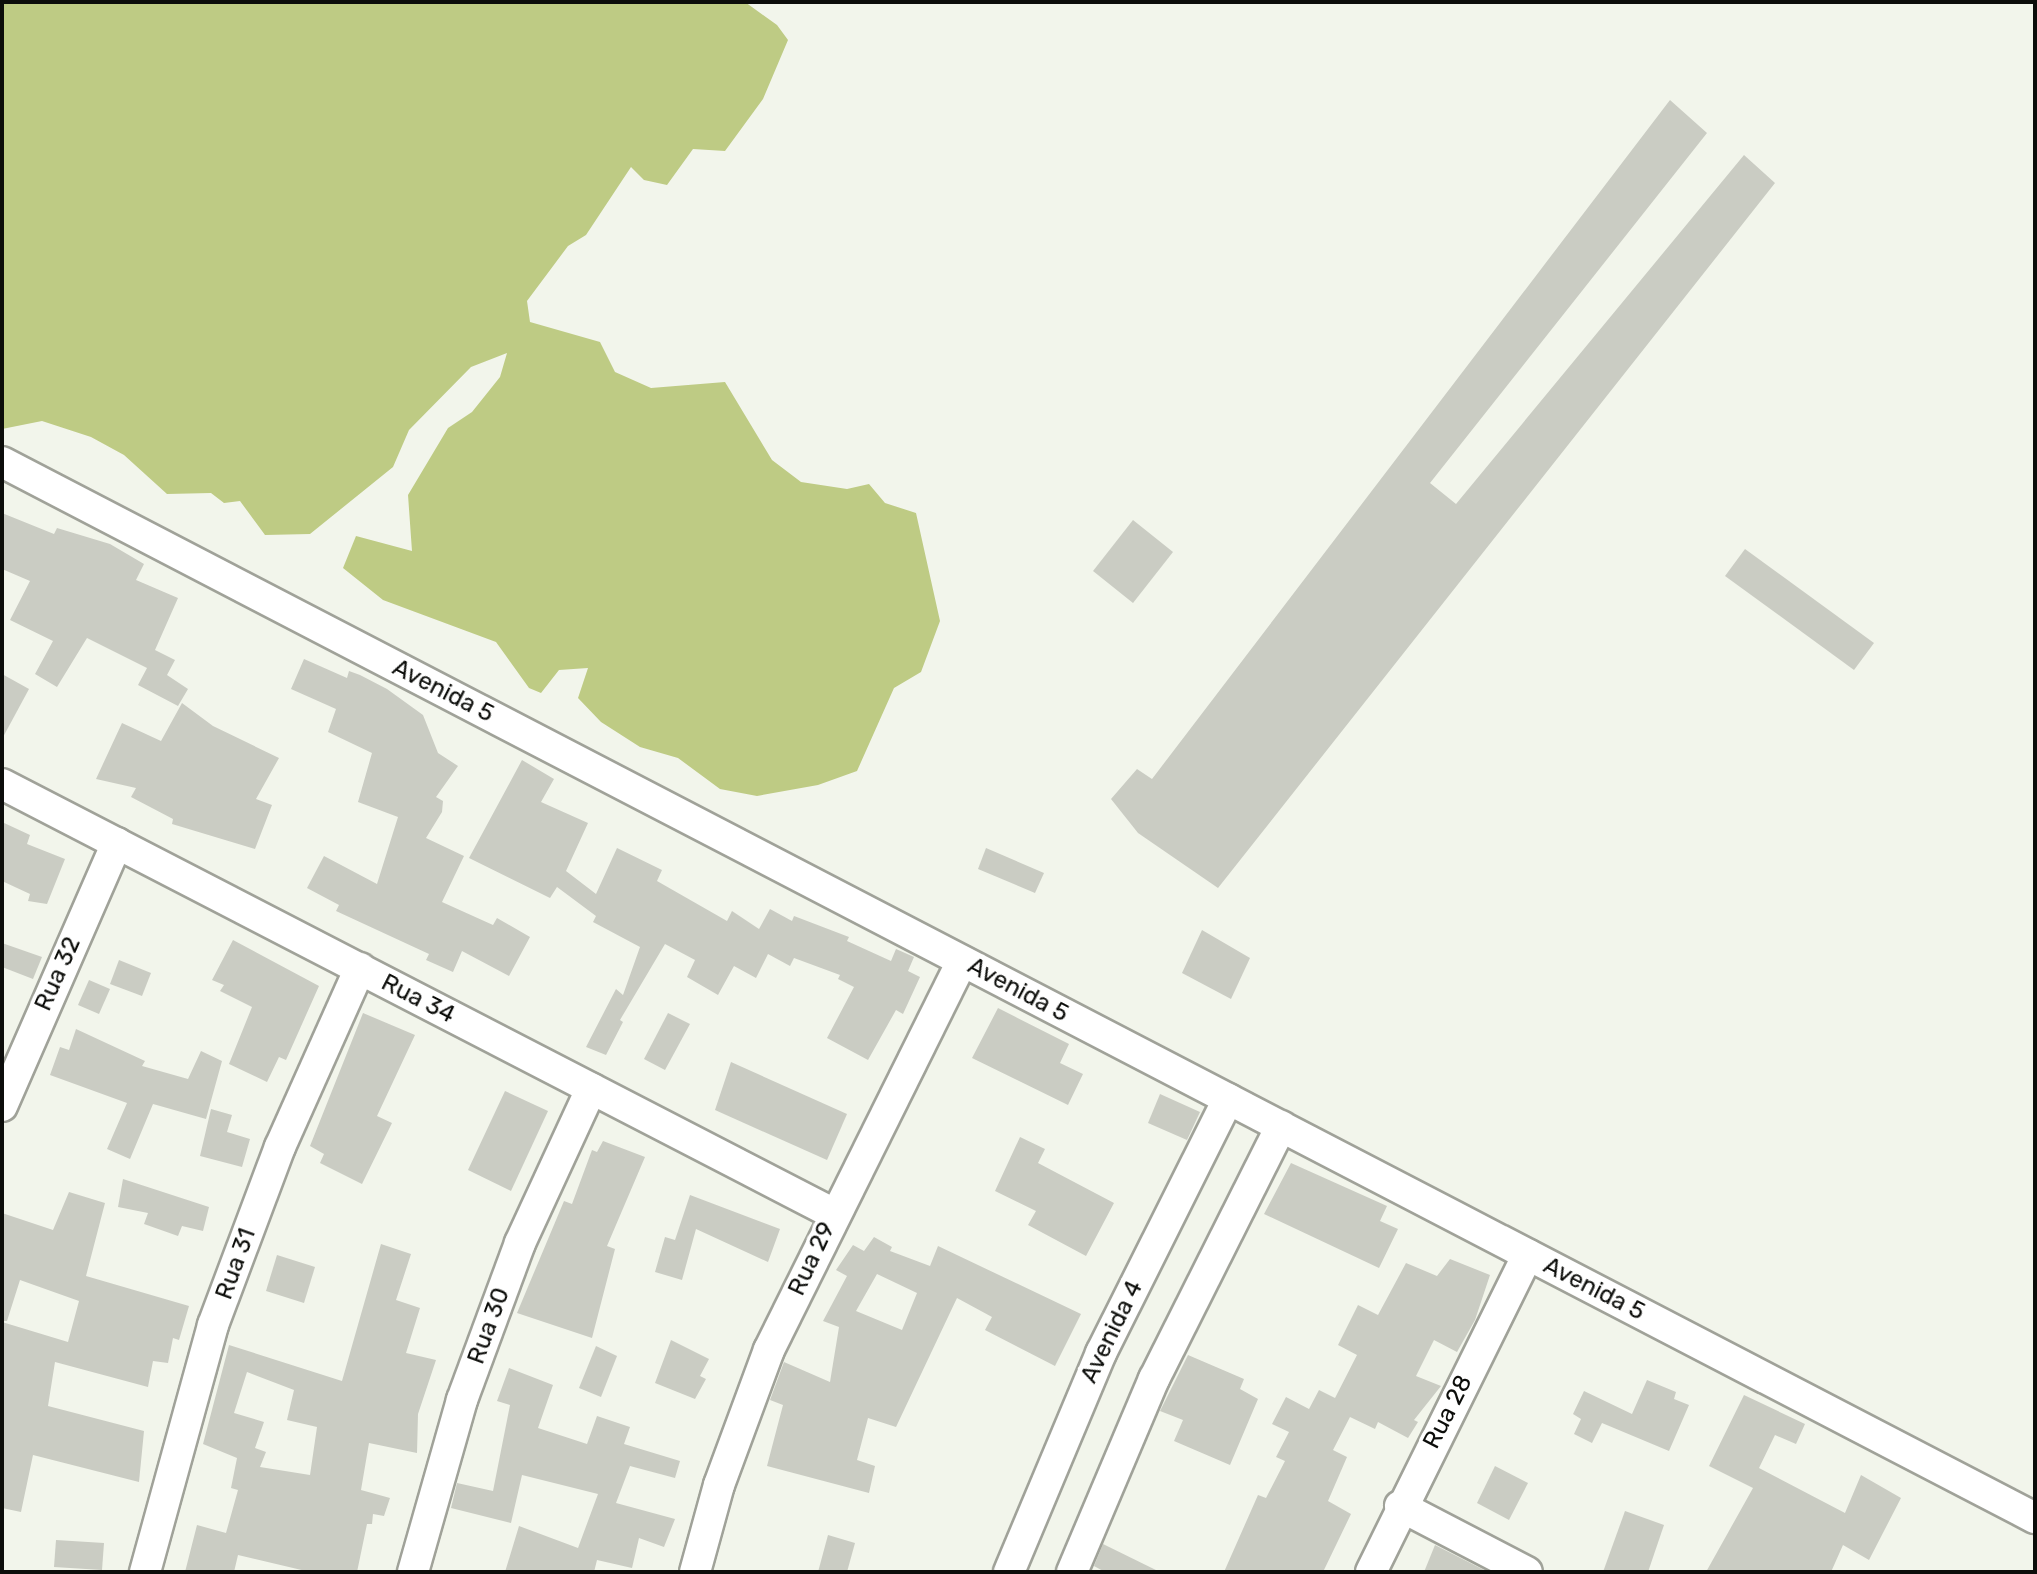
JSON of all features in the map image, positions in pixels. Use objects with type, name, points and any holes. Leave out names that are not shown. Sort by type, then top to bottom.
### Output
[{"type":"street","name":"Avenida 5","points":[[2,462],[2035,1518]]},
{"type":"street","name":"Rua 34","points":[[2,784],[834,1214]]},
{"type":"street","name":"Rua 32","points":[[2,1106],[117,843]]},
{"type":"street","name":"Rua 29","points":[[695,1572],[719,1485],[769,1350],[962,961]]},
{"type":"street","name":"Rua 31","points":[[145,1572],[213,1325],[280,1147],[360,968]]},
{"type":"street","name":"Rua 30","points":[[413,1572],[467,1386],[520,1243],[591,1089]]},
{"type":"street","name":"Avenida 4","points":[[1009,1572],[1101,1353],[1228,1099]]},
{"type":"street","points":[[1072,1572],[1154,1379],[1281,1126]]},
{"type":"street","name":"Rua 28","points":[[1371,1572],[1400,1506],[1528,1255]]},
{"type":"street","points":[[1400,1506],[1527,1572]]},
{"type":"green space","points":[[2,2],[745,2],[777,25],[788,40],[763,99],[725,151],[693,149],[667,185],[644,180],[631,167],[586,235],[568,246],[527,301],[530,322],[600,342],[615,372],[651,388],[725,382],[772,460],[801,482],[847,489],[869,484],[885,503],[916,513],[940,621],[921,672],[894,688],[857,771],[818,785],[757,796],[720,789],[678,758],[640,747],[601,722],[578,698],[588,668],[559,670],[541,693],[529,688],[496,642],[383,600],[343,568],[356,536],[412,551],[408,495],[448,428],[472,412],[500,377],[507,353],[471,367],[409,430],[393,467],[310,534],[265,535],[240,501],[224,503],[211,493],[167,494],[124,455],[91,437],[42,421],[2,429]]},
{"type":"building","points":[[1670,100],[1707,133],[1430,483],[1456,504],[1744,155],[1775,183],[1218,888],[1138,833],[1111,799],[1137,769],[1152,779]]},
{"type":"building","points":[[2,513],[54,534],[57,528],[110,544],[144,564],[136,580],[178,598],[155,650],[175,660],[167,675],[188,689],[178,706],[138,685],[147,668],[87,638],[57,687],[35,674],[53,641],[10,620],[30,581],[2,569]]},
{"type":"building","points":[[1133,520],[1173,552],[1133,603],[1093,571]]},
{"type":"building","points":[[1745,549],[1874,643],[1854,670],[1725,576]]},
{"type":"building","points":[[304,659],[347,678],[349,671],[387,689],[423,715],[438,753],[458,766],[436,797],[443,801],[442,812],[426,838],[464,856],[442,902],[493,925],[497,918],[530,937],[509,976],[462,951],[453,972],[426,960],[429,954],[336,911],[339,905],[307,888],[324,856],[377,884],[398,817],[358,802],[372,753],[328,732],[336,709],[291,689]]},
{"type":"building","points":[[2,674],[29,689],[2,739]]},
{"type":"building","points":[[182,703],[213,726],[279,758],[256,799],[272,805],[255,849],[172,824],[173,819],[131,797],[136,788],[96,779],[122,723],[161,741]]},
{"type":"building","points":[[522,760],[554,779],[541,802],[588,823],[566,871],[596,894],[617,848],[662,870],[657,881],[727,921],[732,911],[759,929],[770,909],[792,921],[794,916],[849,937],[847,941],[891,961],[896,949],[914,957],[908,971],[920,977],[903,1014],[896,1010],[868,1060],[827,1038],[854,987],[838,979],[840,975],[794,958],[790,966],[768,954],[756,978],[734,966],[718,995],[687,977],[695,960],[665,944],[620,1020],[623,1022],[606,1055],[586,1047],[616,989],[623,995],[640,947],[593,922],[596,916],[557,887],[550,898],[469,858]]},
{"type":"building","points":[[2,822],[30,835],[27,844],[65,859],[47,904],[28,901],[30,894],[2,881]]},
{"type":"building","points":[[986,848],[1044,873],[1035,893],[978,869]]},
{"type":"building","points":[[1202,930],[1250,958],[1231,999],[1182,973]]},
{"type":"building","points":[[233,940],[319,986],[286,1060],[279,1057],[267,1082],[229,1064],[252,1007],[220,991],[224,985],[212,980]]},
{"type":"building","points":[[2,943],[42,957],[33,979],[2,967]]},
{"type":"building","points":[[119,960],[151,973],[142,996],[110,984]]},
{"type":"building","points":[[89,980],[110,989],[99,1014],[78,1005]]},
{"type":"building","points":[[998,1008],[1069,1044],[1060,1063],[1083,1074],[1068,1105],[972,1058]]},
{"type":"building","points":[[363,1013],[415,1035],[377,1116],[392,1123],[362,1184],[320,1163],[324,1154],[310,1146]]},
{"type":"building","points":[[668,1013],[690,1024],[665,1070],[644,1059]]},
{"type":"building","points":[[76,1029],[145,1061],[142,1066],[188,1079],[201,1051],[222,1061],[206,1119],[153,1104],[130,1159],[107,1149],[127,1103],[50,1075],[60,1047],[69,1050]]},
{"type":"building","points":[[731,1062],[847,1114],[827,1160],[715,1110]]},
{"type":"building","points":[[505,1091],[548,1111],[511,1191],[468,1170]]},
{"type":"building","points":[[1160,1094],[1200,1112],[1187,1140],[1148,1123]]},
{"type":"building","points":[[211,1109],[232,1115],[227,1132],[250,1139],[242,1167],[200,1156]]},
{"type":"building","points":[[1020,1137],[1045,1149],[1038,1163],[1114,1203],[1086,1256],[1028,1225],[1036,1211],[995,1191]]},
{"type":"building","points":[[603,1141],[645,1157],[607,1246],[615,1249],[592,1338],[517,1313],[564,1201],[572,1204],[592,1150],[597,1152]]},
{"type":"building","points":[[1291,1163],[1387,1206],[1380,1221],[1398,1229],[1379,1268],[1264,1214]]},
{"type":"building","points":[[123,1179],[209,1207],[203,1231],[182,1226],[178,1236],[144,1224],[148,1213],[118,1207]]},
{"type":"building","points":[[69,1192],[105,1203],[86,1276],[189,1306],[179,1340],[173,1338],[168,1363],[153,1361],[148,1387],[55,1362],[48,1406],[144,1431],[139,1482],[33,1455],[21,1512],[2,1508],[2,1322],[68,1342],[79,1301],[20,1280],[7,1321],[2,1321],[2,1213],[53,1230]]},
{"type":"building","points":[[690,1195],[780,1229],[768,1262],[696,1229],[682,1280],[655,1272],[665,1237],[675,1240]]},
{"type":"building","points":[[874,1237],[892,1247],[890,1251],[930,1266],[938,1246],[1081,1314],[1055,1366],[985,1330],[992,1317],[957,1298],[896,1427],[868,1418],[857,1460],[875,1466],[869,1493],[767,1466],[783,1405],[770,1400],[784,1362],[830,1382],[839,1327],[823,1321],[847,1276],[836,1270],[853,1245],[864,1251]],"holes":[[[877,1274],[917,1293],[902,1330],[856,1311]]]},
{"type":"building","points":[[381,1244],[411,1254],[396,1300],[420,1308],[406,1353],[436,1360],[418,1414],[417,1453],[369,1443],[361,1490],[390,1498],[384,1516],[373,1514],[372,1524],[367,1524],[357,1572],[310,1572],[238,1555],[234,1572],[185,1572],[197,1525],[226,1533],[238,1490],[231,1488],[237,1458],[203,1444],[229,1345],[342,1381]],"holes":[[[247,1372],[294,1390],[287,1420],[317,1427],[310,1475],[260,1467],[266,1452],[255,1448],[264,1422],[234,1413]]]},
{"type":"building","points":[[277,1255],[315,1267],[304,1303],[266,1291]]},
{"type":"building","points":[[1450,1259],[1490,1275],[1475,1320],[1457,1352],[1434,1340],[1416,1376],[1441,1386],[1414,1420],[1418,1422],[1408,1438],[1378,1422],[1375,1429],[1350,1417],[1333,1450],[1347,1457],[1328,1501],[1351,1514],[1323,1572],[1224,1572],[1258,1495],[1266,1498],[1285,1461],[1276,1457],[1289,1432],[1272,1424],[1286,1397],[1309,1409],[1319,1390],[1335,1398],[1357,1355],[1338,1345],[1358,1305],[1378,1315],[1406,1263],[1437,1276]]},
{"type":"building","points":[[671,1340],[709,1359],[700,1376],[706,1379],[695,1399],[655,1383]]},
{"type":"building","points":[[596,1346],[617,1356],[601,1397],[579,1388]]},
{"type":"building","points":[[1188,1355],[1244,1379],[1240,1389],[1258,1399],[1230,1465],[1174,1441],[1183,1420],[1160,1411]]},
{"type":"building","points":[[509,1368],[553,1385],[538,1428],[587,1444],[597,1416],[630,1427],[624,1444],[680,1461],[675,1478],[630,1466],[616,1503],[675,1519],[664,1547],[639,1538],[632,1568],[597,1560],[594,1572],[505,1572],[519,1526],[578,1548],[598,1494],[522,1475],[511,1523],[451,1508],[457,1483],[493,1491],[510,1405],[497,1401]]},
{"type":"building","points":[[1647,1380],[1676,1392],[1674,1399],[1689,1405],[1669,1451],[1602,1423],[1592,1443],[1574,1434],[1581,1419],[1573,1414],[1584,1391],[1632,1414]]},
{"type":"building","points":[[1744,1395],[1805,1424],[1796,1444],[1775,1435],[1759,1468],[1845,1513],[1861,1475],[1901,1498],[1869,1560],[1843,1545],[1831,1572],[1706,1572],[1753,1488],[1709,1466]]},
{"type":"building","points":[[1495,1466],[1528,1483],[1509,1520],[1477,1503]]},
{"type":"building","points":[[1625,1511],[1664,1525],[1648,1572],[1603,1572]]},
{"type":"building","points":[[828,1535],[855,1543],[847,1572],[818,1572]]},
{"type":"building","points":[[56,1540],[104,1543],[102,1570],[54,1567]]},
{"type":"building","points":[[1103,1544],[1160,1572],[1105,1572],[1094,1566]]},
{"type":"building","points":[[1435,1545],[1488,1572],[1424,1572]]}]
